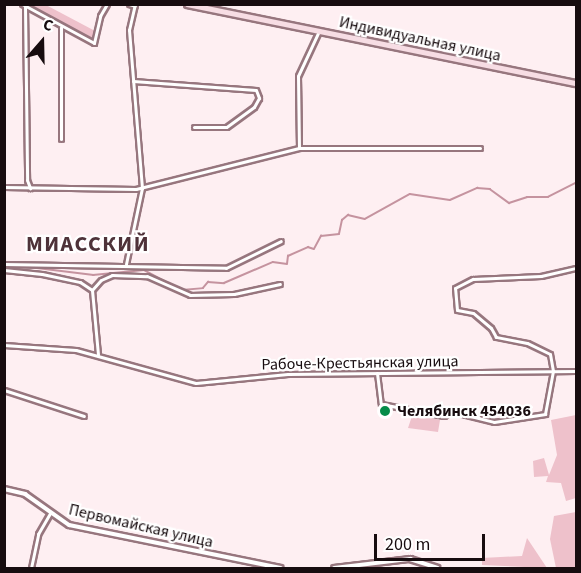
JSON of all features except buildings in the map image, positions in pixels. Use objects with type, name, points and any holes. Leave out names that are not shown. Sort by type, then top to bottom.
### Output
[{"type":"main road","name":"Индивидуальная улица","points":[[187,4],[576,83]]},
{"type":"street","points":[[24,5],[94,44],[100,16],[107,4]]},
{"type":"street","points":[[126,264],[142,188],[129,30],[135,5],[129,4]]},
{"type":"street","points":[[24,5],[27,180],[30,188]]},
{"type":"street","points":[[61,27],[61,139]]},
{"type":"street","points":[[299,148],[298,76],[319,31]]},
{"type":"street","points":[[133,81],[256,90],[259,98],[254,107],[226,127],[194,127]]},
{"type":"street","points":[[4,187],[142,188],[299,148],[480,148]]},
{"type":"street","points":[[4,264],[126,264],[226,268],[281,241]]},
{"type":"street","points":[[377,373],[381,404],[444,416],[450,411],[494,422],[545,414],[553,370],[550,354],[527,342],[496,337],[492,328],[473,313],[457,310],[455,288],[473,279],[541,276],[576,268]]},
{"type":"street","points":[[4,270],[42,274],[80,282],[92,290]]},
{"type":"street","points":[[92,290],[105,278],[120,274],[154,278],[190,295],[234,294],[280,284]]},
{"type":"street","points":[[92,290],[98,355]]},
{"type":"street","name":"Рабоче-Крестьянская улица","points":[[4,345],[55,347],[98,355],[196,383],[274,374],[576,371]]},
{"type":"street","points":[[4,390],[84,416]]},
{"type":"street","name":"Первомайская улица","points":[[4,489],[25,494],[50,513],[80,528],[281,568]]},
{"type":"street","points":[[31,568],[38,534],[50,513]]},
{"type":"street","points":[[334,568],[410,559],[438,568]]},
{"type":"shaded area","points":[[20,5],[46,5],[97,32],[94,39],[88,38]]},
{"type":"shaded area","points":[[413,413],[440,420],[438,432],[408,428]]},
{"type":"shaded area","points":[[576,415],[576,498],[566,501],[561,483],[546,482],[548,476],[534,477],[533,461],[544,458],[549,475],[557,455],[551,420]]},
{"type":"shaded area","points":[[576,512],[576,568],[556,568],[550,539],[554,516]]},
{"type":"shaded area","points":[[527,538],[547,568],[482,565],[482,558],[522,556]]},
{"type":"waterway","points":[[182,290],[203,288],[208,282],[224,283],[273,262],[287,264],[288,256],[308,247],[314,249],[321,236],[339,234],[342,220],[348,215],[365,219],[410,194],[450,200],[477,188],[490,189],[509,203],[527,197],[548,197],[576,183]]},
{"type":"waterway","points":[[4,272],[21,266],[93,275],[144,270],[178,288]]},
{"type":"place","name":"Челябинск 454036","points":[[385,411]]},
{"type":"district","name":"МИАССКИЙ","points":[[88,245]]}]
